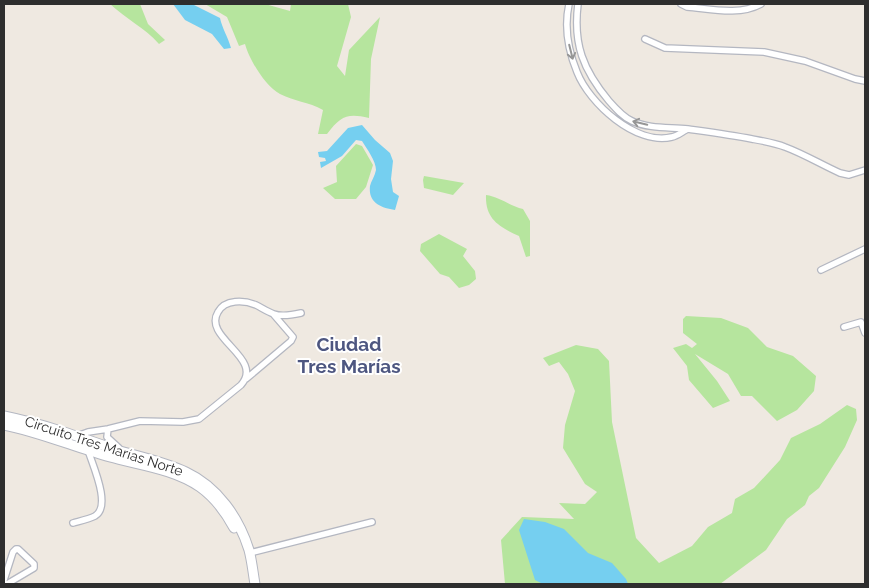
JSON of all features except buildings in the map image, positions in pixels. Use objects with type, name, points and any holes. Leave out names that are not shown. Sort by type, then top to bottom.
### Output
[{"type":"street","points":[[569,4],[567,34],[571,56],[578,74],[608,114],[626,128],[648,136],[672,137],[688,129]]},
{"type":"street","points":[[578,4],[577,40],[584,63],[591,78],[613,106],[631,121],[662,128],[688,129],[751,139],[785,147],[849,176],[865,170]]},
{"type":"street","points":[[681,4],[687,7],[728,11],[750,10],[761,4]]},
{"type":"street","points":[[645,39],[665,48],[764,52],[805,61],[865,81]]},
{"type":"street","points":[[821,270],[865,249]]},
{"type":"street","points":[[77,436],[140,421],[183,422],[199,419],[214,408],[291,341],[293,336],[274,315],[256,305],[236,302],[227,303],[219,310],[216,316],[219,333],[239,354],[247,374],[246,380]]},
{"type":"street","points":[[274,315],[281,316],[300,313]]},
{"type":"street","points":[[844,327],[861,322],[865,333]]},
{"type":"street","name":"Circuito Tres Marías Norte","points":[[4,416],[53,428],[186,472],[199,479],[214,491],[230,515],[250,553],[255,584]]},
{"type":"street","name":"Circuito Tres Marías Norte","points":[[4,425],[49,436],[88,450],[182,478],[200,488],[230,515],[240,541],[249,584]]},
{"type":"street","points":[[108,429],[107,437],[125,452]]},
{"type":"street","points":[[73,523],[95,516],[100,512],[103,505],[100,485],[88,450]]},
{"type":"street","points":[[250,553],[372,522]]},
{"type":"street","points":[[4,580],[14,552],[18,549],[34,564],[34,568],[7,584]]},
{"type":"green space","points":[[110,4],[140,4],[148,24],[165,40],[159,44],[148,33]]},
{"type":"green space","points":[[205,4],[265,4],[290,11],[291,4],[348,4],[351,17],[337,66],[345,76],[349,50],[380,17],[371,59],[369,118],[345,117],[336,123],[327,134],[318,134],[323,110],[274,90],[258,72],[245,44],[239,46],[227,17]]},
{"type":"green space","points":[[356,144],[362,146],[373,165],[366,187],[356,199],[335,199],[323,188],[337,182],[336,166]]},
{"type":"green space","points":[[424,176],[464,183],[453,195],[424,188]]},
{"type":"green space","points":[[486,195],[523,209],[530,221],[530,256],[526,257],[519,236],[505,229],[491,216],[486,203]]},
{"type":"green space","points":[[439,234],[467,249],[463,256],[475,271],[476,279],[469,285],[459,288],[449,277],[440,274],[420,251],[421,244]]},
{"type":"green space","points":[[686,316],[721,318],[748,328],[767,347],[793,356],[816,376],[814,391],[797,410],[777,421],[752,396],[741,396],[728,374],[695,354],[717,381],[730,401],[713,408],[689,380],[687,366],[673,348],[686,344],[692,348],[697,344],[683,333],[683,319]]},
{"type":"green space","points":[[576,345],[598,349],[609,361],[612,422],[636,538],[659,563],[692,546],[708,527],[732,513],[735,499],[754,488],[780,460],[791,438],[820,424],[847,405],[856,409],[857,420],[845,447],[819,488],[809,496],[805,505],[787,519],[766,550],[720,584],[505,584],[501,540],[522,517],[574,519],[559,503],[585,504],[597,492],[585,484],[563,448],[565,425],[575,391],[568,374],[559,362],[549,366],[543,358]]},
{"type":"water","points":[[173,4],[192,4],[220,18],[231,48],[224,49],[212,34],[185,20]]},
{"type":"water","points":[[362,125],[390,153],[393,161],[391,179],[393,192],[399,196],[395,210],[376,204],[371,197],[370,186],[376,166],[362,141],[356,140],[342,156],[321,168],[320,162],[326,161],[325,158],[319,157],[318,152],[327,151],[348,128]]},
{"type":"water","points":[[524,519],[545,522],[564,529],[588,553],[612,563],[628,584],[543,584],[535,580],[519,530]]},
{"type":"district","name":"Ciudad Tres Marías","points":[[349,355]]}]
